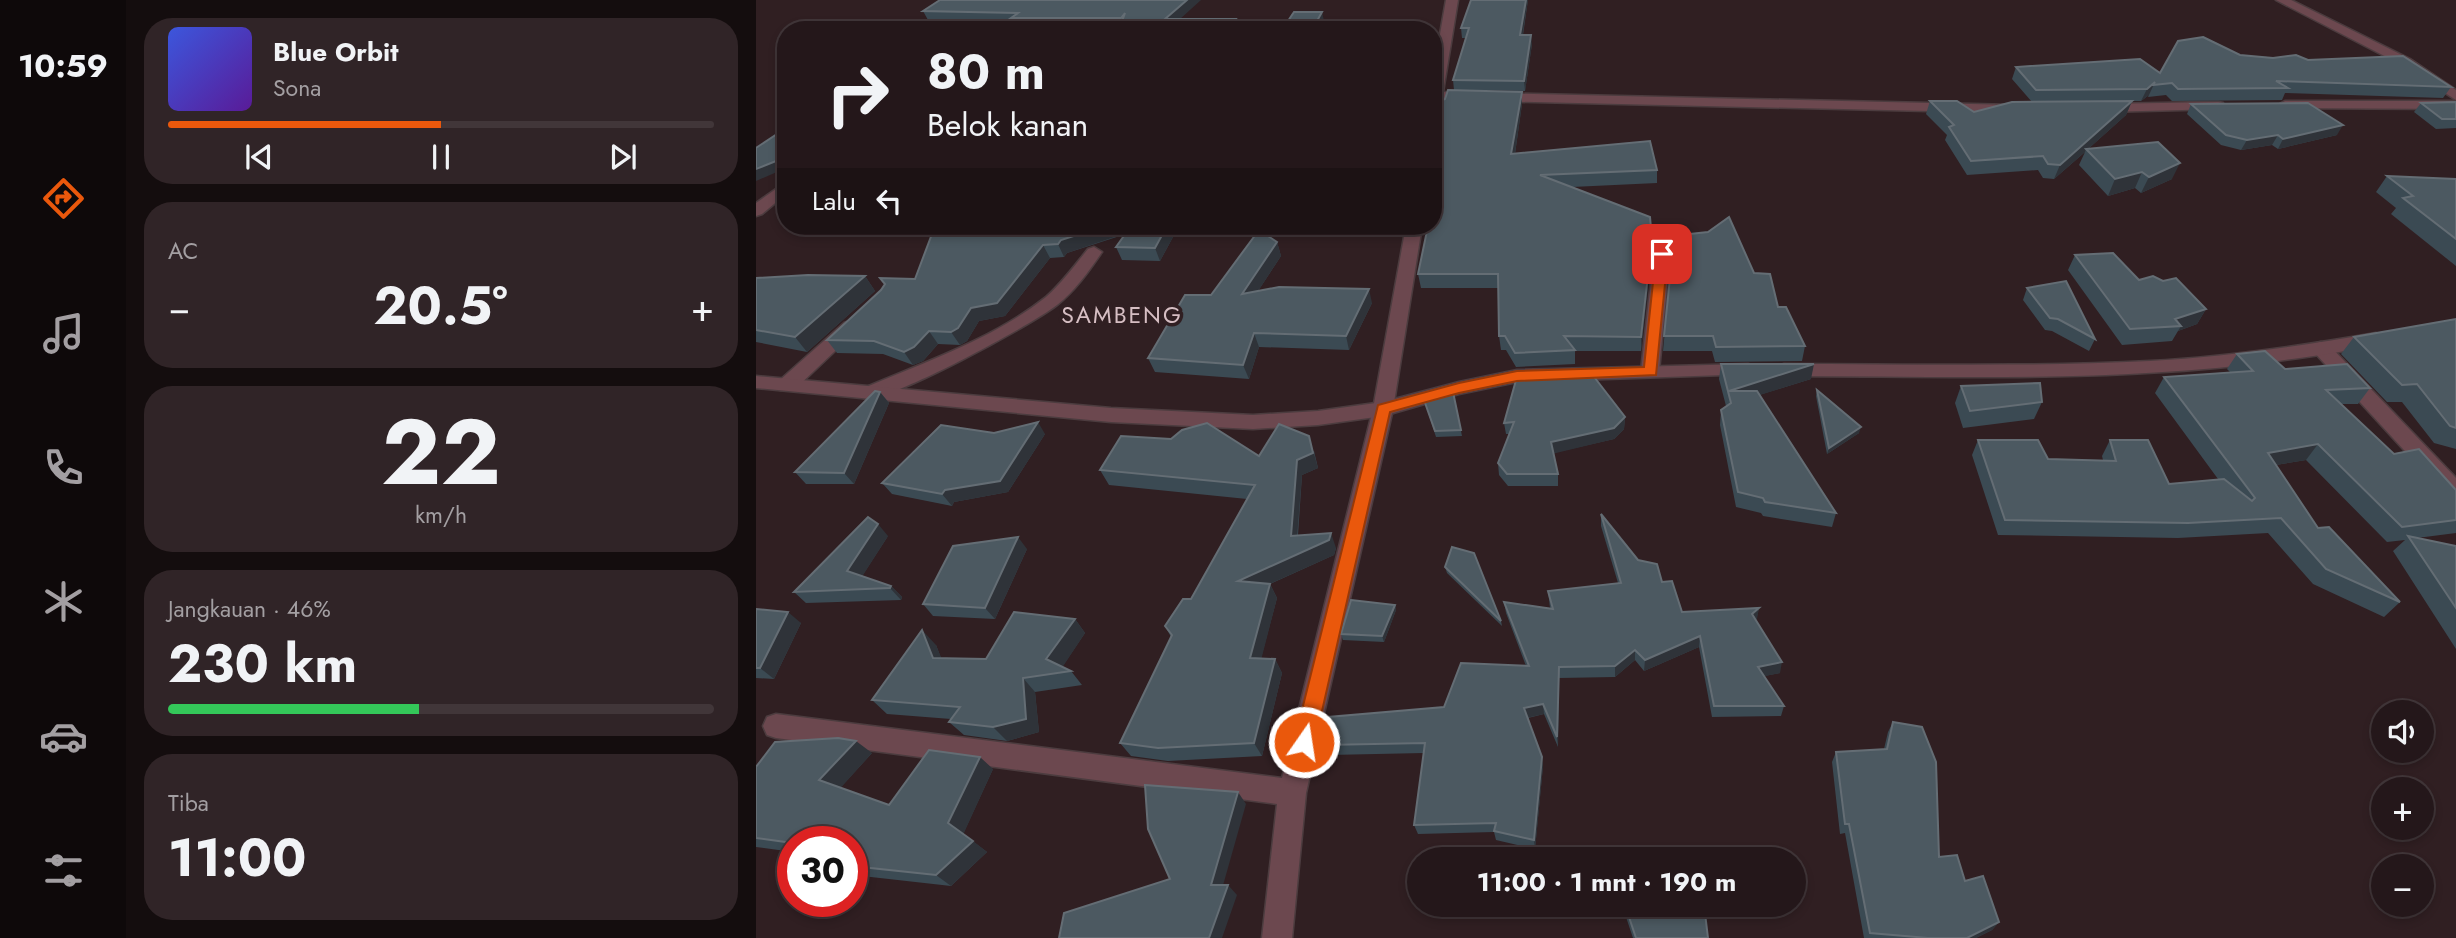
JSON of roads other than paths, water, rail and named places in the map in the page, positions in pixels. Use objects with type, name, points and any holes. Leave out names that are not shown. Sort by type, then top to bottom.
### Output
[{"type":"street","points":[[1442,60],[1452,0]]},
{"type":"street","points":[[2282,0],[2406,62],[2456,96]]},
{"type":"street","points":[[1442,96],[2030,108]]},
{"type":"street","points":[[2274,105],[2456,105]]},
{"type":"street","points":[[2085,108],[2234,106]]},
{"type":"street","points":[[756,211],[777,194]]},
{"type":"street","points":[[1277,938],[1292,793],[1383,409],[1412,235]]},
{"type":"street","points":[[871,393],[994,336],[1045,307],[1071,281],[1094,252]]},
{"type":"street","points":[[1650,371],[1662,254]]},
{"type":"street","points":[[787,385],[863,314]]},
{"type":"street","points":[[756,382],[1198,421],[1266,421],[1383,409],[1459,388],[1517,376],[1650,371],[2115,367],[2202,363],[2321,348],[2389,336]]},
{"type":"street","points":[[2321,348],[2456,492]]},
{"type":"street","points":[[776,726],[1292,793]]},
{"type":"district","name":"SAMBENG","points":[[1122,315]]}]
